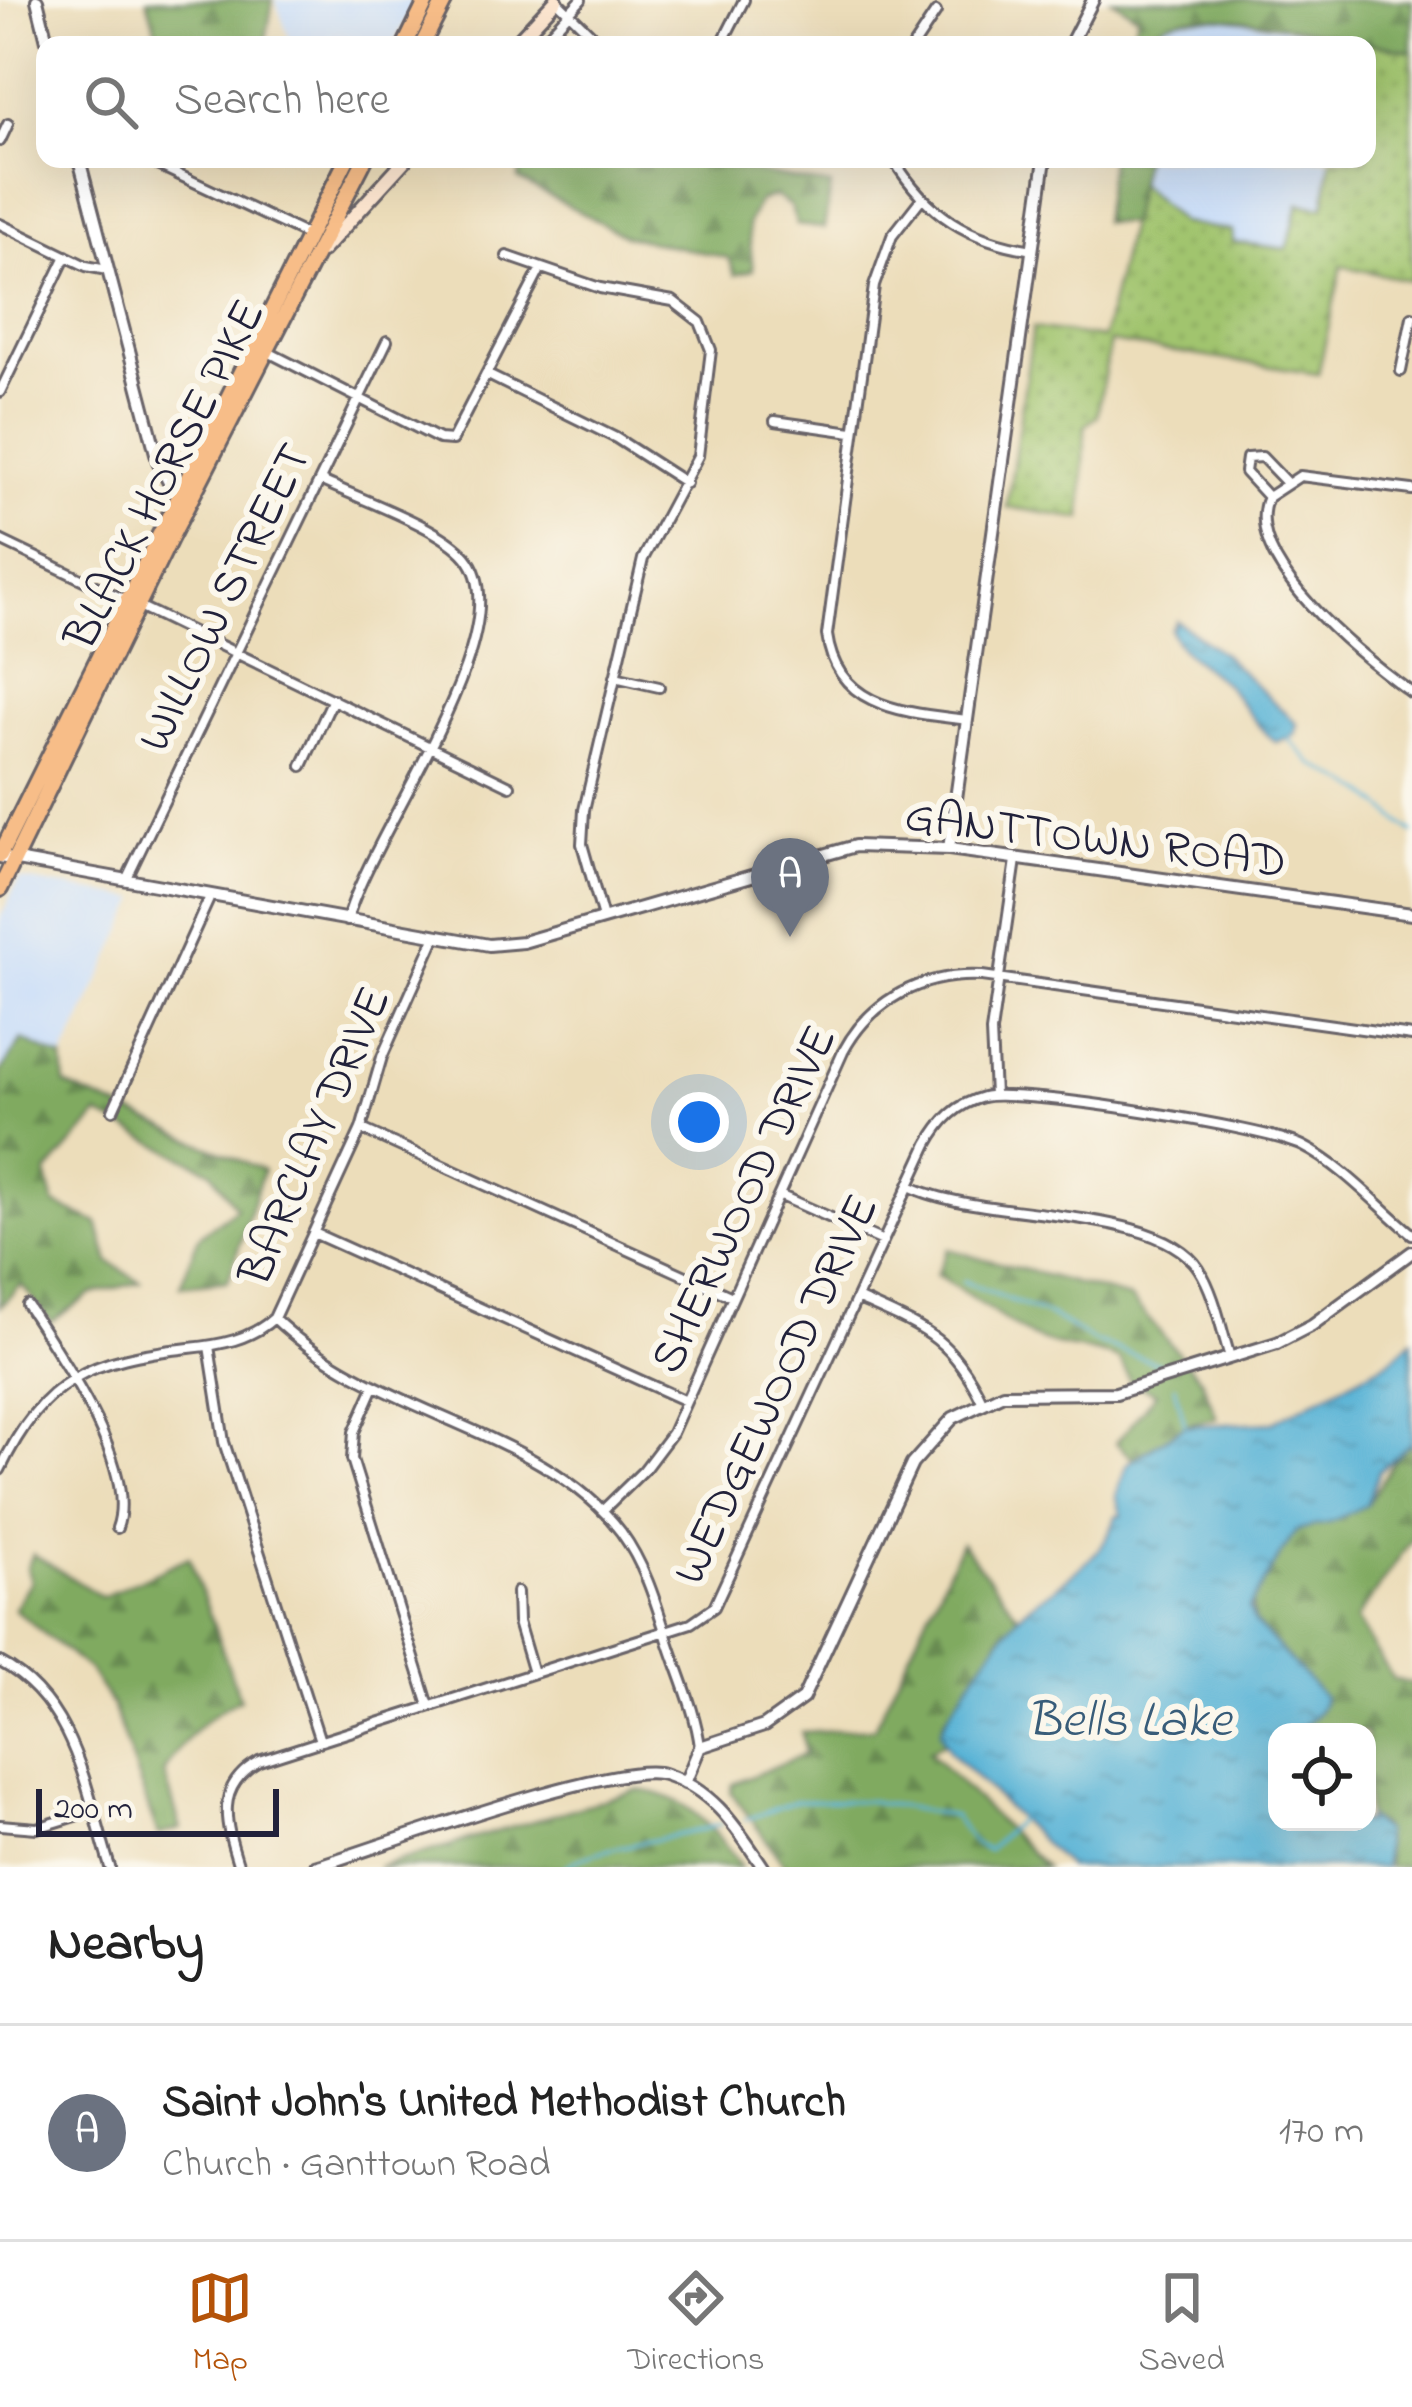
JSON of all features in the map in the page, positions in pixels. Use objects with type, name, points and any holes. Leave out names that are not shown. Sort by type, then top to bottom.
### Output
[{"type":"highway","points":[[409,36],[427,0]]},
{"type":"highway","points":[[427,36],[445,0]]},
{"type":"highway","name":"BLACK HORSE PIKE","points":[[0,889],[5,857],[342,168]]},
{"type":"highway","name":"BLACK HORSE PIKE","points":[[180,503],[266,351],[360,168]]},
{"type":"main road","points":[[522,36],[556,0]]},
{"type":"main road","points":[[313,260],[398,168]]},
{"type":"main road","points":[[335,182],[374,182],[394,172]]},
{"type":"street","points":[[37,0],[46,36]]},
{"type":"street","points":[[556,0],[592,36]]},
{"type":"street","points":[[547,36],[581,0]]},
{"type":"street","points":[[726,36],[744,0]]},
{"type":"street","points":[[1075,36],[1093,0]]},
{"type":"street","points":[[920,36],[936,12]]},
{"type":"street","points":[[0,141],[8,124]]},
{"type":"street","points":[[81,168],[158,461],[180,503]]},
{"type":"street","points":[[164,168],[308,235]]},
{"type":"street","points":[[899,168],[921,199],[968,233],[1033,250]]},
{"type":"street","points":[[949,849],[1045,168]]},
{"type":"street","points":[[921,199],[892,236],[878,268],[827,619],[830,653],[850,687],[871,702],[967,720]]},
{"type":"street","points":[[0,224],[66,256],[107,269]]},
{"type":"street","points":[[0,392],[66,256]]},
{"type":"street","points":[[507,256],[600,288],[669,299],[700,322],[710,346],[700,451],[645,552],[582,828],[603,918]]},
{"type":"street","points":[[266,351],[439,439],[452,440],[540,270]]},
{"type":"street","points":[[1401,371],[1412,317]]},
{"type":"street","name":"WILLOW STREET","points":[[124,883],[387,341]]},
{"type":"street","points":[[488,375],[608,434],[686,483]]},
{"type":"street","points":[[775,421],[852,432]]},
{"type":"street","points":[[1268,496],[1245,472],[1247,458],[1262,458],[1285,481]]},
{"type":"street","points":[[1412,490],[1314,475],[1285,481],[1268,496],[1263,534],[1282,571],[1353,645],[1412,693]]},
{"type":"street","points":[[320,481],[447,541],[476,572],[480,604],[463,678],[346,922]]},
{"type":"street","points":[[0,540],[510,786]]},
{"type":"street","points":[[615,677],[659,687]]},
{"type":"street","points":[[302,766],[333,699]]},
{"type":"street","name":"GANTTOWN ROAD","points":[[5,857],[435,938],[506,944],[855,846],[949,849],[1412,914]]},
{"type":"street","points":[[1016,860],[990,1040],[994,1096],[1275,1134],[1312,1151],[1412,1234]]},
{"type":"street","points":[[113,1110],[209,898]]},
{"type":"street","name":"BARCLAY DRIVE","points":[[0,1470],[28,1418],[74,1377],[119,1358],[245,1337],[274,1318],[362,1129],[382,1058],[435,938]]},
{"type":"street","name":"SHERWOOD DRIVE","points":[[603,1510],[662,1450],[836,1065],[871,1013],[902,992],[941,977],[999,978],[1412,1036]]},
{"type":"street","name":"WEDGEWOOD DRIVE","points":[[239,1867],[224,1817],[232,1784],[259,1761],[665,1631],[700,1618],[725,1593],[908,1186],[943,1120],[965,1104],[994,1096]]},
{"type":"street","points":[[362,1129],[732,1297]]},
{"type":"street","points":[[908,1186],[977,1207],[1162,1236],[1201,1272],[1230,1358]]},
{"type":"street","points":[[779,1195],[883,1241]]},
{"type":"street","points":[[315,1234],[686,1402]]},
{"type":"street","points":[[700,1747],[771,1723],[803,1698],[912,1465],[941,1427],[982,1401],[1024,1391],[1116,1393],[1299,1334],[1412,1252]]},
{"type":"street","points":[[858,1299],[940,1339],[964,1364],[982,1401]]},
{"type":"street","points":[[27,1305],[98,1423],[120,1493],[117,1528]]},
{"type":"street","points":[[274,1318],[334,1368],[539,1463],[603,1510],[646,1574],[665,1631],[700,1747],[686,1783]]},
{"type":"street","points":[[209,1346],[224,1442],[320,1741]]},
{"type":"street","points":[[373,1389],[354,1432],[352,1459],[429,1706]]},
{"type":"street","points":[[517,1592],[520,1634],[533,1673]]},
{"type":"street","points":[[0,1662],[31,1681],[54,1708],[71,1741],[110,1867]]},
{"type":"street","points":[[315,1867],[616,1773],[655,1772],[686,1783],[724,1812],[764,1867]]},
{"type":"street","points":[[0,1825],[24,1830],[92,1811]]},
{"type":"shaded area","points":[[275,0],[417,0],[398,36],[289,36]]},
{"type":"shaded area","points":[[1219,17],[1328,36],[1154,36],[1159,26]]},
{"type":"shaded area","points":[[1141,168],[1330,168],[1324,207],[1288,249],[1232,242],[1231,231],[1181,223],[1138,183]]},
{"type":"shaded area","points":[[19,879],[138,899],[63,1059],[22,1040],[0,1073],[0,918]]},
{"type":"green space","points":[[147,0],[273,0],[267,36],[157,36]]},
{"type":"green space","points":[[1112,0],[1412,0],[1412,51],[1376,44],[1376,36],[1336,36],[1215,18],[1187,18],[1166,23],[1154,36],[1132,36],[1138,16]]},
{"type":"green space","points":[[1376,45],[1412,51],[1412,281],[1342,266],[1318,374],[1110,342],[1097,416],[1085,426],[1082,519],[1007,507],[1033,328],[1103,338],[1138,183],[1181,223],[1232,231],[1233,242],[1287,249],[1299,204],[1324,207],[1330,168],[1376,168]]},
{"type":"green space","points":[[522,168],[732,168],[831,186],[824,228],[797,225],[790,206],[775,196],[759,201],[748,224],[753,270],[735,275],[729,258],[626,236],[518,179]]},
{"type":"green space","points":[[1109,168],[1141,168],[1129,224],[1102,222]]},
{"type":"green space","points":[[22,1040],[63,1059],[65,1085],[263,1170],[228,1281],[180,1286],[199,1236],[236,1208],[211,1171],[98,1115],[46,1174],[54,1204],[98,1223],[109,1262],[141,1282],[92,1294],[51,1322],[21,1284],[0,1307],[0,1073]]},
{"type":"green space","points":[[948,1249],[1130,1298],[1202,1380],[1217,1418],[1188,1424],[1133,1459],[1116,1443],[1156,1393],[1130,1382],[1120,1360],[1038,1339],[936,1275]]},
{"type":"green space","points":[[1412,1445],[1412,1539],[1356,1620],[1393,1679],[1412,1684],[1412,1867],[1388,1867],[1381,1826],[1376,1823],[1376,1723],[1307,1723],[1323,1697],[1254,1621],[1252,1598],[1296,1530],[1366,1505],[1403,1447]]},
{"type":"green space","points":[[961,1543],[1019,1616],[943,1722],[945,1742],[929,1752],[1045,1867],[786,1867],[731,1792],[733,1784],[805,1754],[802,1732],[874,1728]]},
{"type":"green space","points":[[33,1554],[102,1597],[189,1557],[240,1699],[196,1730],[164,1773],[181,1829],[158,1835],[112,1705],[89,1670],[14,1609],[31,1581],[27,1568]]},
{"type":"green space","points":[[637,1790],[670,1798],[697,1815],[741,1867],[377,1867]]},
{"type":"water","points":[[1177,621],[1224,655],[1297,724],[1295,735],[1276,742],[1270,738],[1225,684],[1179,645],[1171,630]]},
{"type":"water","name":"Bells Lake","points":[[1412,1340],[1412,1442],[1379,1471],[1366,1505],[1328,1523],[1296,1530],[1249,1608],[1254,1622],[1324,1697],[1318,1711],[1304,1723],[1268,1723],[1268,1831],[1376,1831],[1376,1825],[1384,1832],[1384,1867],[1068,1867],[950,1752],[940,1732],[966,1688],[1027,1608],[1080,1568],[1102,1544],[1116,1516],[1122,1516],[1116,1496],[1127,1464],[1185,1426],[1273,1422],[1389,1361]]},
{"type":"waterway","points":[[1288,738],[1311,763],[1366,793],[1412,832]]},
{"type":"waterway","points":[[963,1281],[1055,1318],[1095,1342],[1163,1365]]},
{"type":"waterway","points":[[1175,1386],[1185,1425]]},
{"type":"waterway","points":[[745,1820],[796,1801],[870,1801],[954,1816],[974,1844],[988,1850],[1019,1819]]},
{"type":"waterway","points":[[565,1867],[591,1855],[721,1824]]},
{"type":"place","name":"Saint John's United Methodist Church","points":[[790,937]]}]
